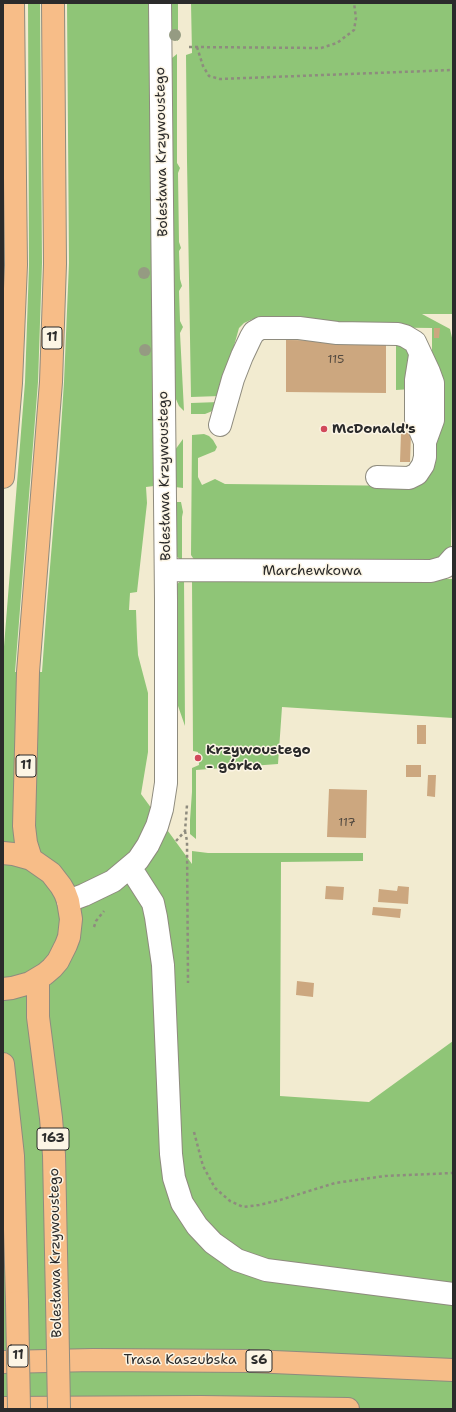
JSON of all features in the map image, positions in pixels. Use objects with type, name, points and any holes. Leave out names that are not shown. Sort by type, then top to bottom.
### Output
[{"type":"main road","points":[[3,477],[11,383],[16,266],[13,3]]},
{"type":"main road","name":"11","points":[[30,859],[24,826],[28,672],[51,382],[55,272],[54,3]]},
{"type":"main road","points":[[3,853],[30,859],[51,873],[61,886],[68,901],[70,914],[70,928],[66,945],[58,961],[46,974],[38,979],[21,986],[3,989]]},
{"type":"main road","name":"Bolesława Krzywoustego","points":[[38,979],[38,1017],[51,1118],[54,1155],[59,1409]]},
{"type":"main road","name":"11","points":[[3,1064],[13,1156],[17,1302],[11,1409]]},
{"type":"main road","name":"11","points":[[3,1352],[64,1360]]},
{"type":"main road","name":"Trasa Kaszubska","points":[[3,1362],[64,1360],[251,1361],[453,1370]]},
{"type":"main road","points":[[11,1409],[208,1407],[348,1409]]},
{"type":"street","name":"Bolesława Krzywoustego","points":[[68,901],[113,881],[130,867],[143,853],[154,835],[160,817],[164,795],[167,760],[160,3]]},
{"type":"street","points":[[220,425],[233,379],[242,356],[254,332],[261,328],[299,328],[337,333],[398,334],[405,336],[415,342],[429,372],[432,383],[433,420],[425,442],[425,457],[423,465],[417,474],[409,478],[377,477]]},
{"type":"street","name":"Marchewkowa","points":[[166,570],[431,571],[445,567],[453,558]]},
{"type":"street","points":[[130,867],[153,903],[156,917],[163,965],[171,1154],[174,1178],[182,1203],[197,1226],[213,1244],[237,1260],[266,1270],[453,1294]]},
{"type":"path","points":[[189,47],[321,48],[337,43],[354,30],[356,18],[354,3]]},
{"type":"path","points":[[197,47],[203,66],[209,76],[220,80],[453,70]]},
{"type":"path","points":[[186,831],[188,989]]},
{"type":"path","points":[[174,844],[179,838]]},
{"type":"path","points":[[93,930],[96,921],[107,908]]},
{"type":"path","points":[[194,1131],[203,1166],[215,1188],[230,1201],[243,1207],[280,1200],[335,1183],[385,1176],[453,1173]]},
{"type":"green space","points":[[28,3],[40,3],[42,263],[38,382],[15,672],[42,672],[59,459],[69,263],[67,3],[150,3],[154,486],[146,487],[147,503],[137,592],[130,593],[129,610],[136,610],[138,655],[148,693],[148,752],[141,794],[192,864],[192,851],[208,853],[363,853],[363,861],[281,862],[280,1096],[369,1102],[453,1041],[453,1409],[3,1409],[3,659],[25,382],[29,266]]},
{"type":"green space","points":[[171,3],[178,3],[178,41],[172,36]]},
{"type":"green space","points":[[191,3],[453,3],[453,314],[422,314],[450,329],[453,342],[451,546],[450,552],[437,563],[195,561],[191,555],[192,435],[204,434],[209,436],[217,447],[215,451],[198,458],[198,477],[202,485],[215,479],[225,484],[414,486],[432,360],[432,328],[353,327],[319,320],[253,319],[244,323],[239,328],[220,396],[191,397],[186,55],[192,53]]},
{"type":"green space","points":[[177,54],[177,163],[180,168],[178,173],[179,242],[181,248],[179,251],[180,279],[182,286],[179,291],[180,321],[183,327],[180,333],[184,411],[179,406],[175,397],[172,58]]},
{"type":"green space","points":[[396,340],[409,346],[412,389],[396,390]]},
{"type":"green space","points":[[219,402],[214,410],[210,412],[205,414],[191,414],[191,403]]},
{"type":"green space","points":[[183,439],[183,488],[175,487],[175,450]]},
{"type":"green space","points":[[175,502],[181,502],[183,512],[182,561],[175,555]]},
{"type":"green space","points":[[184,578],[185,726],[177,703],[176,585]]},
{"type":"green space","points":[[453,579],[453,718],[282,707],[278,764],[196,770],[196,839],[190,834],[192,768],[199,765],[198,752],[193,751],[192,580]]},
{"type":"building","points":[[434,328],[440,328],[439,338],[434,338]]},
{"type":"building","points":[[286,340],[386,341],[386,393],[286,392]]},
{"type":"building","points":[[401,432],[411,433],[410,462],[400,462]]},
{"type":"building","points":[[417,725],[426,725],[426,744],[417,744]]},
{"type":"building","points":[[406,765],[421,765],[421,777],[406,777]]},
{"type":"building","points":[[428,775],[436,775],[435,797],[427,796]]},
{"type":"building","points":[[329,789],[367,790],[366,838],[327,837]]},
{"type":"building","points":[[326,886],[344,887],[343,900],[325,899]]},
{"type":"building","points":[[398,886],[409,887],[408,904],[378,902],[379,889],[397,891]]},
{"type":"building","points":[[373,907],[401,909],[400,918],[372,915]]},
{"type":"building","points":[[297,981],[314,983],[313,997],[296,995]]},
{"type":"place","name":"McDonald's","points":[[324,429]]},
{"type":"place","name":"Krzywoustego - górka","points":[[198,758]]}]
